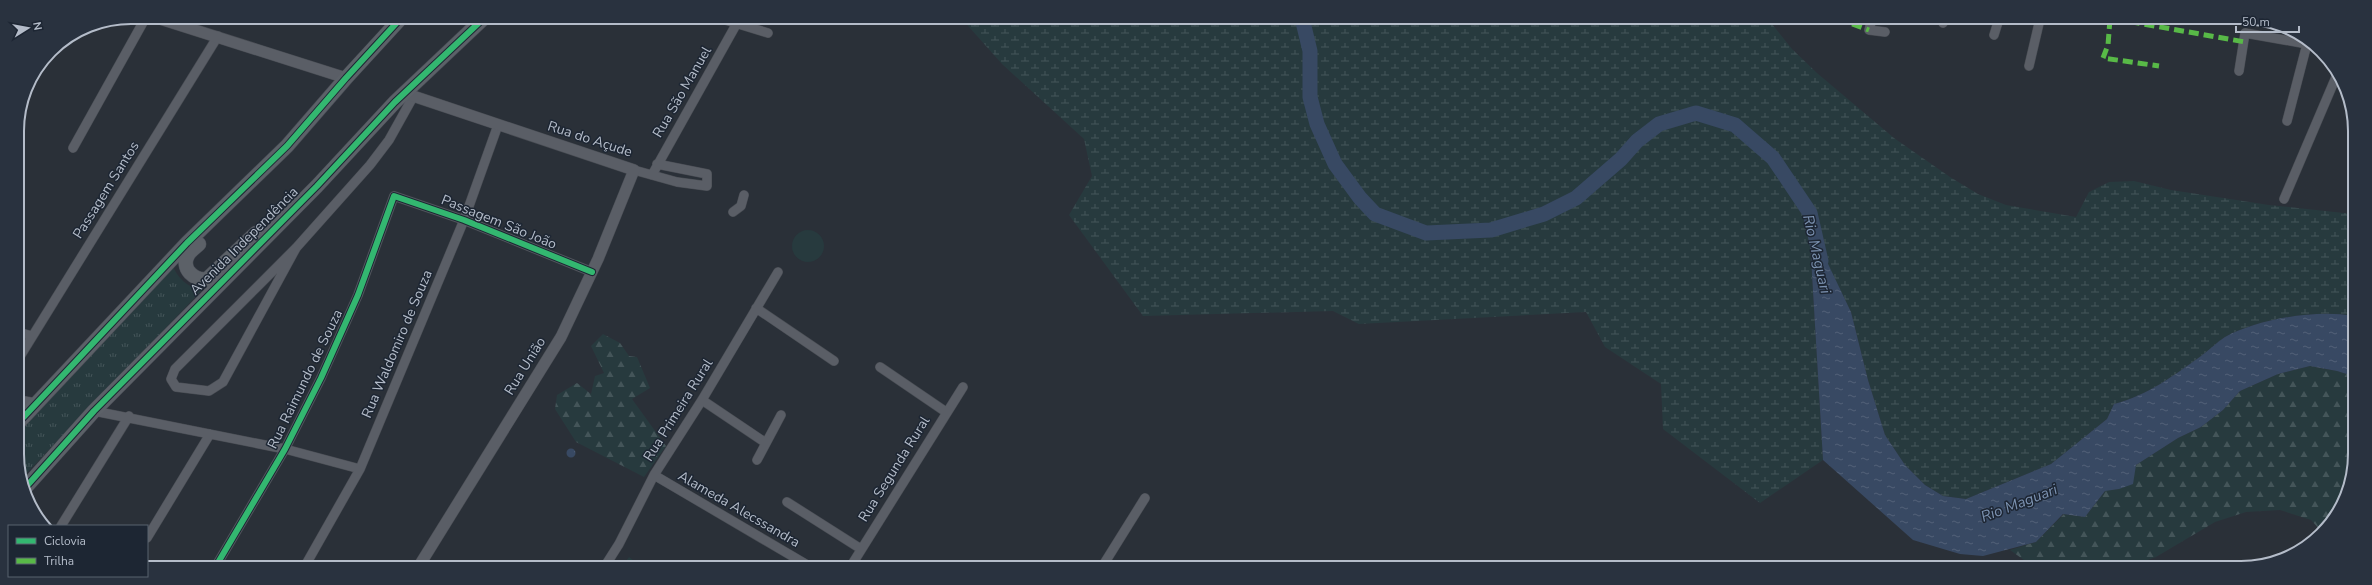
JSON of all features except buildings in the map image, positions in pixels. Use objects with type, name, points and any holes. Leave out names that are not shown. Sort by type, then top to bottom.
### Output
[{"type":"main road","points":[[24,417],[187,242],[287,146],[396,24]]},
{"type":"main road","name":"Avenida Independência","points":[[29,484],[94,411],[479,24]]},
{"type":"main road","points":[[287,146],[277,165],[188,255],[185,263],[187,270],[192,276],[200,280],[207,279],[298,193],[317,186]]},
{"type":"street","points":[[73,148],[142,24]]},
{"type":"street","points":[[178,24],[346,78]]},
{"type":"street","name":"Rua São Manuel","points":[[652,175],[736,24]]},
{"type":"street","points":[[740,24],[768,33]]},
{"type":"street","points":[[1871,24],[1869,30],[1885,32]]},
{"type":"street","points":[[1994,35],[1997,24]]},
{"type":"street","points":[[2029,66],[2039,24]]},
{"type":"street","points":[[2239,71],[2245,33],[2301,43]]},
{"type":"street","name":"Passagem Santos","points":[[24,350],[218,36]]},
{"type":"street","points":[[2287,121],[2307,48]]},
{"type":"street","points":[[2284,199],[2335,80]]},
{"type":"street","points":[[296,248],[223,382],[209,391],[176,387],[171,379],[175,369],[296,248],[370,166],[389,140],[409,95]]},
{"type":"street","name":"Rua do Açude","points":[[409,95],[634,170],[689,185],[707,186],[707,174],[657,164]]},
{"type":"street","name":"Rua Waldomiro de Souza","points":[[308,561],[360,469],[464,220],[498,125]]},
{"type":"street","name":"Rua União","points":[[422,561],[561,337],[592,272],[634,170]]},
{"type":"street","points":[[733,212],[741,206],[744,195]]},
{"type":"street","name":"Passagem São João","points":[[397,196],[464,220],[592,272]]},
{"type":"street","name":"Rua Raimundo de Souza","points":[[219,561],[285,449],[343,331],[358,295],[392,199],[397,196]]},
{"type":"street","name":"Rua Primeira Rural","points":[[608,561],[619,544],[654,475],[702,400],[778,272]]},
{"type":"street","points":[[756,308],[834,361]]},
{"type":"street","points":[[24,334],[32,336]]},
{"type":"street","points":[[880,367],[949,412]]},
{"type":"street","name":"Rua Segunda Rural","points":[[854,561],[949,412],[963,387]]},
{"type":"street","points":[[702,400],[766,443]]},
{"type":"street","points":[[24,402],[36,404]]},
{"type":"street","points":[[94,411],[129,416],[285,449],[360,469]]},
{"type":"street","points":[[757,460],[781,415]]},
{"type":"street","points":[[62,525],[129,416]]},
{"type":"street","points":[[148,536],[210,434]]},
{"type":"street","name":"Alameda Alecssandra","points":[[654,475],[800,561]]},
{"type":"street","points":[[1104,561],[1126,535],[1145,498]]},
{"type":"street","points":[[787,502],[861,549]]},
{"type":"green space","points":[[966,24],[1772,24],[1792,49],[1817,73],[1894,138],[1950,177],[1978,194],[2006,205],[2076,217],[2089,192],[2109,182],[2134,181],[2171,190],[2269,205],[2348,213],[2348,315],[2322,314],[2288,317],[2254,325],[2238,331],[2222,339],[2201,356],[2160,384],[2138,396],[2114,404],[2107,419],[2051,464],[1966,499],[1943,496],[1925,485],[1905,465],[1885,435],[1868,380],[1851,312],[1809,226],[1823,460],[1760,503],[1663,429],[1661,384],[1605,347],[1586,312],[1359,324],[1333,311],[1143,316],[1069,215],[1092,176],[1084,139],[1002,64]]},
{"type":"green space","points":[[808,230],[817,233],[821,237],[824,246],[821,255],[817,259],[808,262],[799,259],[795,255],[792,246],[795,237],[799,233]]},
{"type":"green space","points":[[172,264],[177,274],[183,281],[192,287],[202,290],[26,474],[24,461],[24,421]]},
{"type":"green space","points":[[603,334],[620,343],[629,356],[637,357],[650,388],[632,399],[666,446],[644,477],[576,442],[555,409],[557,395],[577,383],[591,394],[595,376],[604,373],[591,346]]},
{"type":"green space","points":[[2310,366],[2348,374],[2348,461],[2346,475],[2334,507],[2318,528],[2311,520],[2280,510],[2246,512],[2215,522],[2156,557],[2145,561],[2025,561],[2010,550],[2036,542],[2064,514],[2085,517],[2106,490],[2119,489],[2136,465],[2178,438],[2201,427],[2223,410],[2240,391],[2278,374]]},
{"type":"green space","points":[[629,557],[634,561],[626,561]]},
{"type":"water","points":[[1809,224],[1851,312],[1868,380],[1885,435],[1905,465],[1925,485],[1943,496],[1966,499],[2051,464],[2107,419],[2114,404],[2138,396],[2160,384],[2201,356],[2219,341],[2238,331],[2254,325],[2288,317],[2322,314],[2348,315],[2348,374],[2310,366],[2278,374],[2240,391],[2223,410],[2201,427],[2178,438],[2136,465],[2133,484],[2119,489],[2105,491],[2085,517],[2063,514],[2036,542],[1983,556],[1960,554],[1913,540],[1823,460]]},
{"type":"water","points":[[571,448],[576,453],[571,458],[566,453]]},
{"type":"waterway","name":"Rio Maguari","points":[[1303,24],[1310,51],[1310,97],[1317,124],[1335,164],[1360,198],[1375,214],[1426,233],[1491,230],[1544,214],[1576,198],[1621,159],[1637,141],[1659,124],[1696,113],[1735,125],[1773,158],[1810,213],[1821,261]]},
{"type":"marked path","points":[[1852,24],[1869,30]]},
{"type":"marked path","points":[[2110,24],[2108,45],[2103,58],[2159,66]]},
{"type":"marked path","points":[[2143,24],[2245,42]]},
{"type":"cycle path","points":[[24,417],[187,243],[287,146],[396,24]]},
{"type":"cycle path","points":[[29,484],[94,411],[317,186],[395,102],[478,24]]},
{"type":"cycle path","points":[[219,561],[285,449],[321,378],[358,295],[394,196],[464,220],[592,272]]}]
